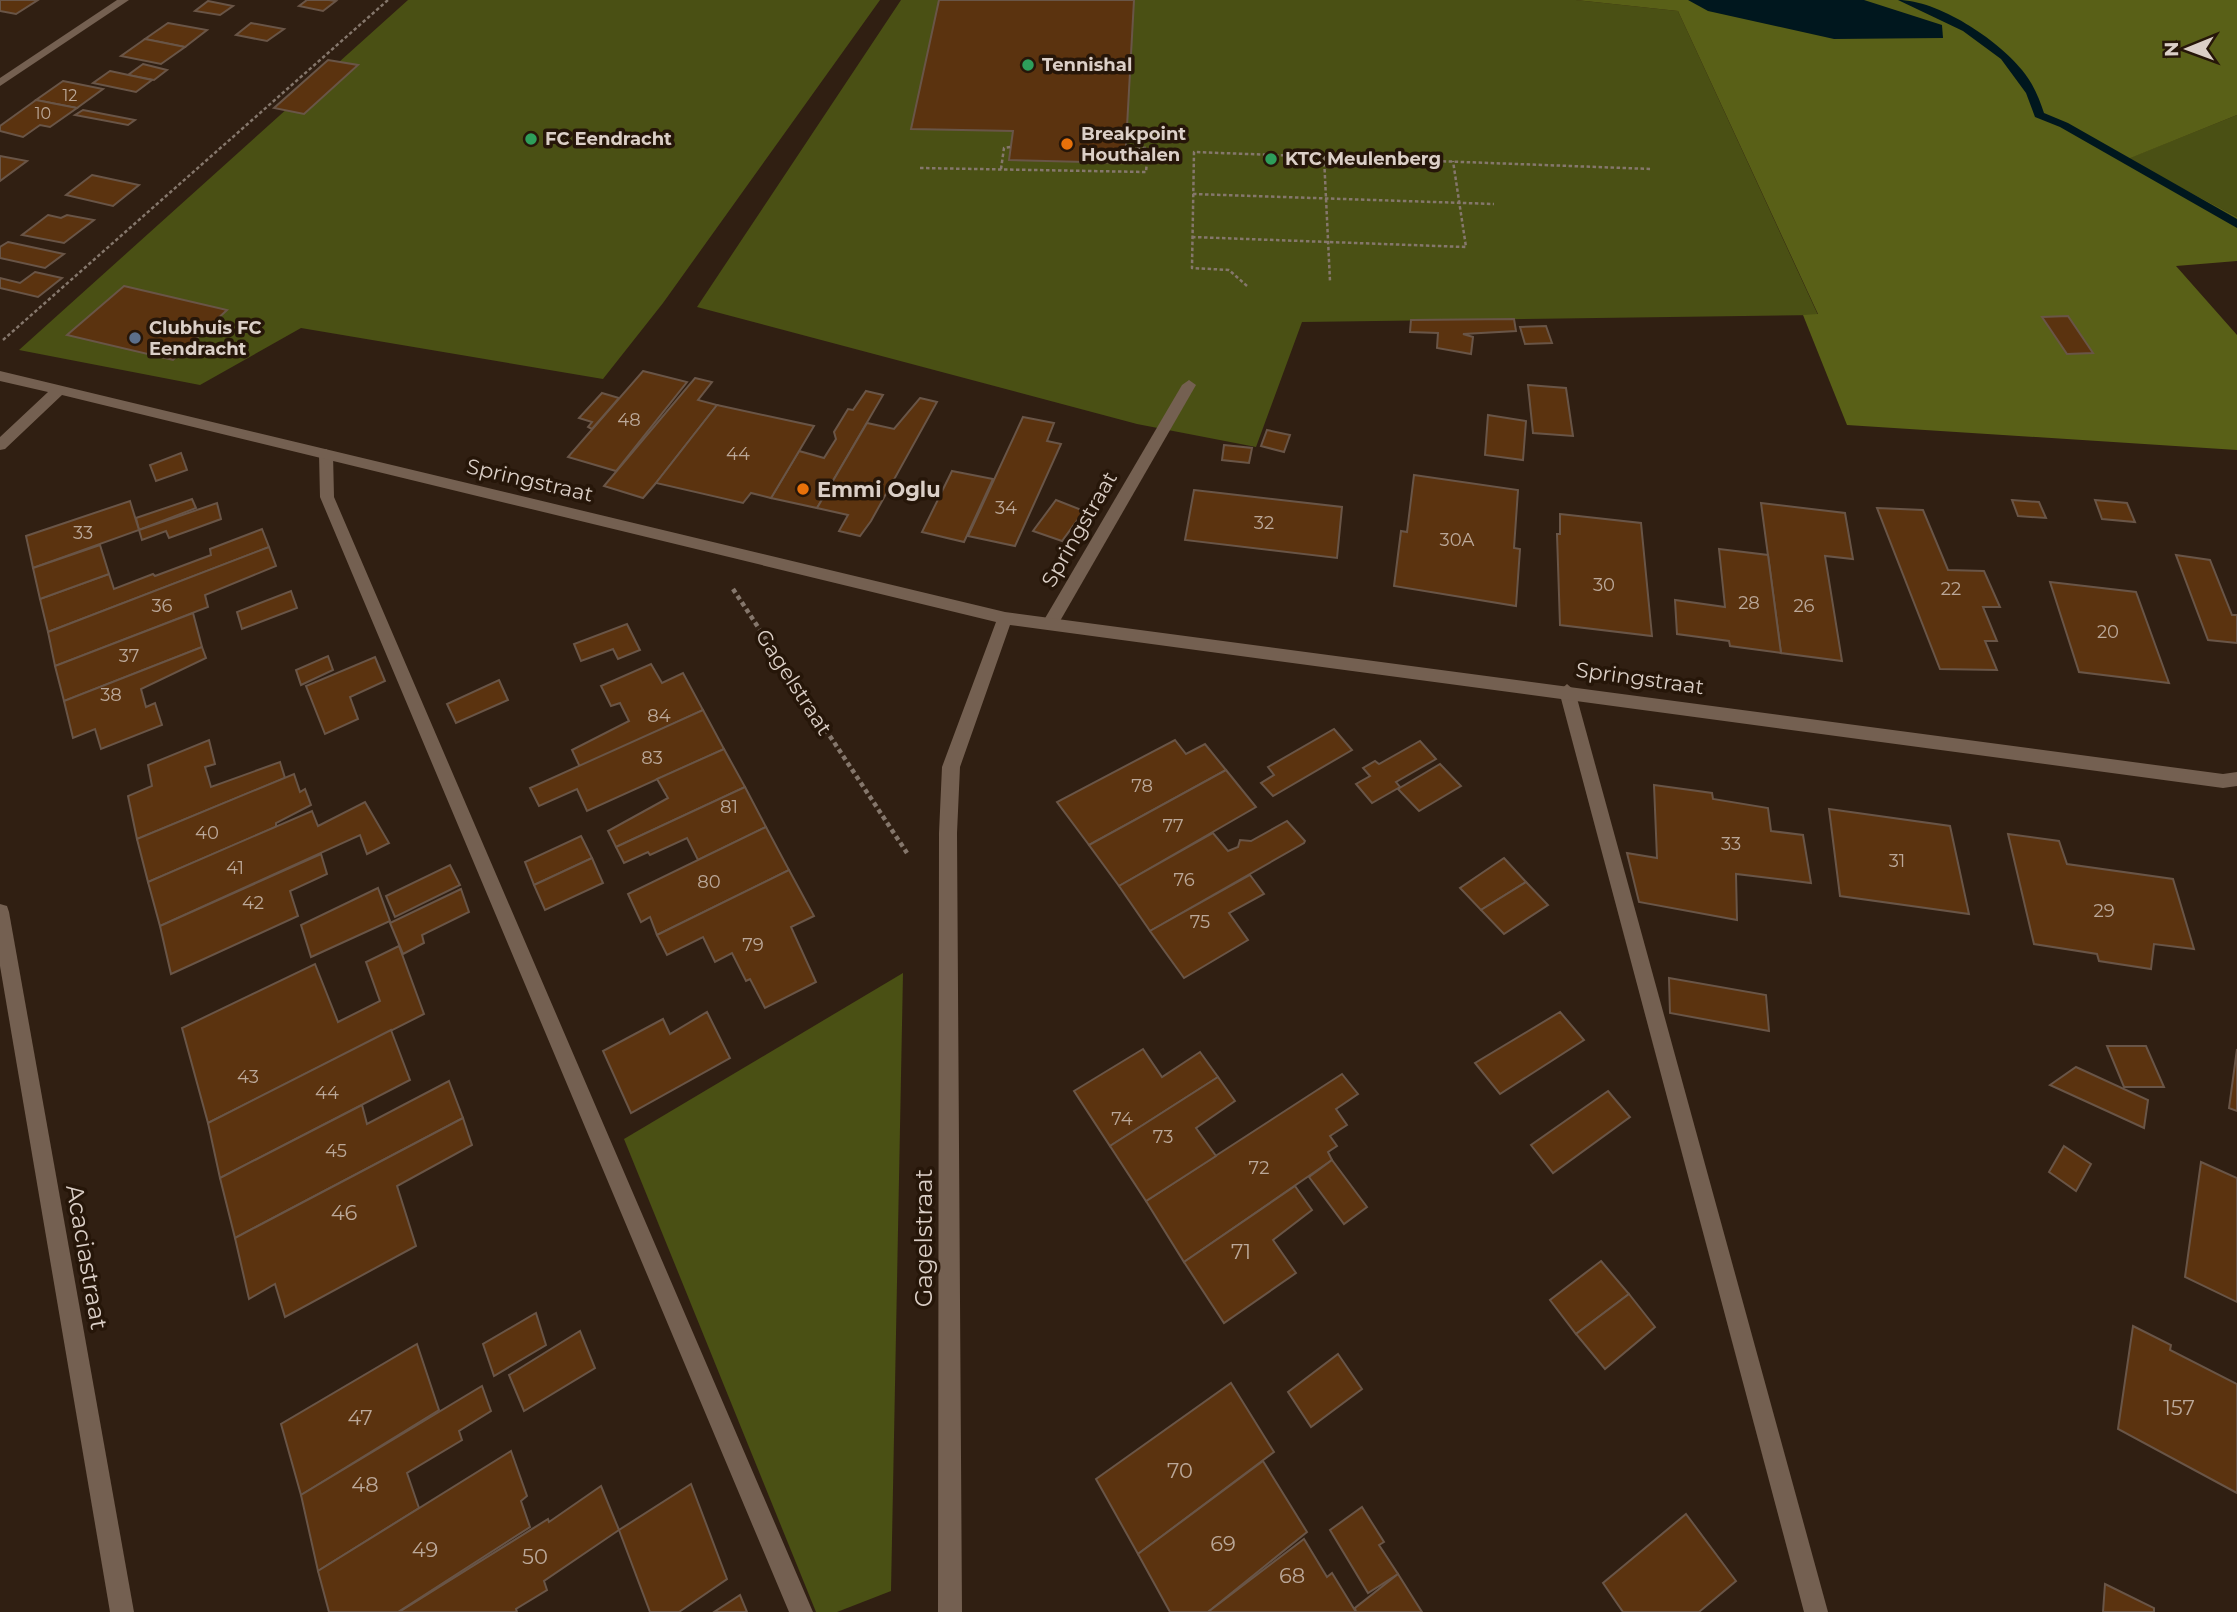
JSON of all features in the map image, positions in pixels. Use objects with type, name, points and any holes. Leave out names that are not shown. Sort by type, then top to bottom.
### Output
[{"type":"street","points":[[0,83],[124,0]]},
{"type":"street","name":"Springstraat","points":[[0,376],[1005,618],[1567,691],[2232,783]]},
{"type":"street","name":"Springstraat","points":[[1050,624],[1189,384]]},
{"type":"street","points":[[0,445],[59,390]]},
{"type":"street","points":[[326,454],[327,497],[801,1612]]},
{"type":"street","name":"Gagelstraat","points":[[950,1612],[948,865],[951,767],[1005,618]]},
{"type":"street","points":[[1567,691],[1816,1612]]},
{"type":"street","name":"Acaciastraat","points":[[0,912],[122,1612]]},
{"type":"path","points":[[0,343],[387,0]]},
{"type":"path","points":[[1001,169],[1004,148],[1011,147]]},
{"type":"path","points":[[920,168],[1146,172],[1148,148],[1125,148]]},
{"type":"path","points":[[1247,286],[1229,270],[1192,268],[1194,152],[1651,169]]},
{"type":"path","points":[[1324,157],[1330,281]]},
{"type":"path","points":[[1192,237],[1466,247],[1453,161]]},
{"type":"path","points":[[1193,194],[1494,204]]},
{"type":"path","name":"Gagelstraat","points":[[704,545],[909,856],[948,865]]},
{"type":"green space","name":"FC Eendracht","points":[[408,0],[880,0],[663,303],[603,379],[301,328],[200,385],[19,350]]},
{"type":"green space","name":"KTC Meulenberg","points":[[901,0],[1576,0],[1678,11],[1818,315],[1302,322],[1256,447],[1137,424],[697,307]]},
{"type":"green space","points":[[1576,0],[2237,0],[2237,115],[2128,159],[2237,217],[2237,261],[2176,266],[2237,335],[2237,450],[1847,425],[1803,315],[1818,314],[1678,11]],"holes":[[[2068,317],[2093,353],[2067,354],[2043,318]]]},
{"type":"green space","points":[[2237,115],[2237,217],[2127,159]]},
{"type":"green space","points":[[903,973],[891,1591],[837,1612],[816,1612],[624,1139]]},
{"type":"water","points":[[1688,0],[1864,0],[1942,25],[1943,38],[1834,39],[1708,11]]},
{"type":"building","points":[[0,0],[38,0],[16,14],[0,11]]},
{"type":"building","points":[[307,0],[336,1],[323,11],[299,6]]},
{"type":"building","name":"Tennishal","points":[[939,0],[1134,0],[1125,163],[1009,160],[1013,131],[911,129]]},
{"type":"building","points":[[208,1],[233,6],[220,15],[195,11]]},
{"type":"building","points":[[168,23],[207,30],[185,47],[145,39]]},
{"type":"building","points":[[251,23],[284,29],[267,41],[236,35]]},
{"type":"building","points":[[145,39],[185,47],[161,64],[121,56]]},
{"type":"building","points":[[328,60],[358,65],[304,114],[274,108]]},
{"type":"building","points":[[143,64],[167,70],[154,80],[128,75]]},
{"type":"building","points":[[110,71],[152,80],[136,92],[93,83]]},
{"type":"building","points":[[63,81],[103,89],[77,108],[36,100]]},
{"type":"building","points":[[36,100],[77,108],[50,127],[40,125],[23,137],[0,131],[0,126]]},
{"type":"building","points":[[83,110],[135,120],[128,125],[75,115]]},
{"type":"building","points":[[0,156],[27,161],[0,181]]},
{"type":"building","points":[[92,175],[139,185],[113,206],[66,195]]},
{"type":"building","points":[[48,215],[94,220],[64,243],[22,235]]},
{"type":"building","points":[[8,242],[64,254],[45,268],[0,258],[0,247]]},
{"type":"building","points":[[35,272],[62,278],[38,297],[0,288],[0,278],[20,283]]},
{"type":"building","points":[[124,286],[227,310],[173,360],[67,335]]},
{"type":"building","points":[[2068,316],[2093,353],[2067,354],[2042,317]]},
{"type":"building","points":[[1514,319],[1516,331],[1463,334],[1473,337],[1471,354],[1437,348],[1438,333],[1410,332],[1411,320]]},
{"type":"building","points":[[1546,326],[1552,343],[1525,344],[1520,327]]},
{"type":"building","points":[[643,371],[687,382],[616,471],[568,457]]},
{"type":"building","points":[[695,378],[712,382],[698,400],[717,405],[656,483],[643,498],[604,486]]},
{"type":"building","points":[[1528,385],[1566,388],[1573,436],[1533,433]]},
{"type":"building","points":[[866,391],[883,395],[817,508],[771,498],[799,451],[824,458],[836,439],[834,432],[848,409],[853,410]]},
{"type":"building","points":[[602,393],[619,398],[592,429],[588,427],[592,422],[579,418]]},
{"type":"building","points":[[920,398],[937,402],[871,521],[860,536],[839,531],[848,515],[817,508],[867,423],[894,429]]},
{"type":"building","points":[[717,405],[814,426],[771,498],[751,493],[743,503],[656,483]]},
{"type":"building","points":[[1488,415],[1526,421],[1523,460],[1485,455]]},
{"type":"building","points":[[1023,417],[1054,423],[1047,441],[1061,444],[1015,546],[968,536]]},
{"type":"building","points":[[1267,430],[1290,435],[1284,452],[1261,446]]},
{"type":"building","points":[[1224,445],[1252,448],[1249,463],[1222,460]]},
{"type":"building","points":[[181,453],[187,470],[156,481],[150,465]]},
{"type":"building","points":[[952,471],[993,479],[964,542],[922,532]]},
{"type":"building","points":[[1414,475],[1518,490],[1514,548],[1520,549],[1516,606],[1394,586],[1401,531],[1407,532]]},
{"type":"building","points":[[1194,490],[1342,507],[1337,558],[1185,540]]},
{"type":"building","points":[[192,499],[196,508],[139,530],[136,518]]},
{"type":"building","points":[[1056,500],[1084,511],[1062,541],[1033,531]]},
{"type":"building","points":[[2012,500],[2039,502],[2046,518],[2018,516]]},
{"type":"building","points":[[2095,500],[2127,503],[2135,522],[2102,519]]},
{"type":"building","points":[[130,501],[139,530],[33,568],[26,536]]},
{"type":"building","points":[[217,503],[221,519],[169,538],[166,531],[142,540],[139,530]]},
{"type":"building","points":[[1761,503],[1845,513],[1853,559],[1825,556],[1842,661],[1781,653]]},
{"type":"building","points":[[1877,508],[1923,510],[1948,570],[1984,571],[2000,607],[1983,607],[1997,641],[1985,641],[1997,670],[1940,669]]},
{"type":"building","points":[[1560,514],[1641,523],[1652,636],[1560,625],[1557,534],[1560,534]]},
{"type":"building","points":[[262,529],[269,547],[48,632],[40,599],[109,574],[114,589],[211,555],[210,549]]},
{"type":"building","points":[[100,545],[109,574],[40,599],[33,568]]},
{"type":"building","points":[[269,547],[276,566],[205,595],[208,607],[55,666],[48,632]]},
{"type":"building","points":[[1719,549],[1768,555],[1781,653],[1730,646],[1729,641],[1677,634],[1675,600],[1725,607]]},
{"type":"building","points":[[2176,555],[2210,560],[2232,615],[2237,615],[2237,643],[2208,640]]},
{"type":"building","points":[[2050,582],[2136,592],[2169,683],[2079,672]]},
{"type":"building","points":[[291,591],[297,608],[242,629],[237,612]]},
{"type":"building","points":[[193,613],[202,647],[64,701],[55,666]]},
{"type":"building","points":[[627,624],[640,650],[618,659],[613,649],[581,661],[574,644]]},
{"type":"building","points":[[202,647],[206,658],[141,689],[146,707],[155,703],[162,725],[101,749],[95,729],[73,738],[64,701]]},
{"type":"building","points":[[328,656],[333,670],[301,685],[296,670]]},
{"type":"building","points":[[375,657],[385,681],[350,697],[358,719],[325,734],[306,686]]},
{"type":"building","points":[[651,664],[662,683],[683,673],[703,710],[580,767],[572,750],[629,721],[620,703],[611,706],[601,686]]},
{"type":"building","points":[[499,680],[508,700],[456,723],[447,704]]},
{"type":"building","points":[[703,710],[724,749],[587,811],[577,789],[539,806],[530,788]]},
{"type":"building","points":[[1334,729],[1352,750],[1273,796],[1261,783],[1274,775],[1268,767]]},
{"type":"building","points":[[209,740],[215,764],[205,767],[211,787],[280,762],[285,778],[137,839],[128,796],[152,786],[148,765]]},
{"type":"building","points":[[1175,740],[1186,754],[1205,744],[1226,770],[1089,845],[1057,802]]},
{"type":"building","points":[[1420,741],[1436,759],[1396,782],[1400,787],[1372,803],[1356,784],[1370,776],[1363,768],[1375,761],[1379,764]]},
{"type":"building","points":[[724,749],[745,787],[616,847],[608,831],[668,798],[657,779]]},
{"type":"building","points":[[1440,764],[1461,786],[1419,811],[1398,789]]},
{"type":"building","points":[[1226,770],[1256,807],[1119,886],[1089,845]]},
{"type":"building","points":[[294,774],[300,792],[305,789],[311,805],[276,823],[276,827],[148,882],[137,839]]},
{"type":"building","points":[[1654,785],[1712,793],[1713,799],[1768,808],[1771,831],[1803,835],[1811,883],[1736,874],[1737,920],[1639,902],[1627,853],[1657,858]]},
{"type":"building","points":[[745,787],[766,827],[698,860],[687,838],[650,855],[648,852],[624,863],[616,847]]},
{"type":"building","points":[[365,802],[389,843],[367,854],[360,835],[160,926],[148,882],[312,811],[318,826]]},
{"type":"building","points":[[1829,809],[1950,826],[1969,914],[1840,896]]},
{"type":"building","points":[[1287,821],[1304,843],[1150,931],[1119,886],[1213,833],[1228,851],[1238,847],[1240,840],[1251,841]]},
{"type":"building","points":[[766,827],[789,870],[657,935],[650,917],[641,922],[628,894]]},
{"type":"building","points":[[2008,834],[2059,841],[2067,864],[2173,879],[2194,949],[2154,944],[2151,969],[2099,961],[2097,954],[2034,944]]},
{"type":"building","points":[[581,836],[592,858],[534,885],[525,862]]},
{"type":"building","points":[[321,854],[327,874],[290,891],[298,916],[171,974],[160,926]]},
{"type":"building","points":[[592,858],[603,883],[545,910],[534,885]]},
{"type":"building","points":[[1504,858],[1526,882],[1481,910],[1460,888]]},
{"type":"building","points":[[450,865],[460,885],[395,917],[386,896]]},
{"type":"building","points":[[789,870],[814,916],[791,927],[816,982],[765,1008],[750,979],[746,981],[732,953],[715,962],[703,937],[667,955],[657,935]]},
{"type":"building","points":[[1250,875],[1264,894],[1229,913],[1248,940],[1184,978],[1150,931]]},
{"type":"building","points":[[1526,882],[1548,905],[1504,934],[1481,910]]},
{"type":"building","points":[[378,888],[390,921],[311,957],[301,925]]},
{"type":"building","points":[[461,889],[469,912],[422,935],[424,943],[403,954],[390,923]]},
{"type":"building","points":[[399,946],[424,1014],[208,1123],[182,1028],[315,964],[338,1022],[380,1001],[366,962]]},
{"type":"building","points":[[1669,978],[1766,995],[1769,1031],[1670,1013]]},
{"type":"building","points":[[707,1012],[730,1058],[631,1113],[603,1051],[663,1019],[670,1034]]},
{"type":"building","points":[[1560,1012],[1584,1040],[1500,1094],[1475,1063]]},
{"type":"building","points":[[391,1030],[410,1080],[220,1178],[208,1123]]},
{"type":"building","points":[[2107,1046],[2146,1046],[2164,1087],[2124,1087]]},
{"type":"building","points":[[1143,1049],[1162,1077],[1200,1052],[1218,1077],[1110,1146],[1074,1091]]},
{"type":"building","points":[[2237,1049],[2237,1111],[2229,1108]]},
{"type":"building","points":[[2076,1067],[2148,1100],[2144,1128],[2050,1085]]},
{"type":"building","points":[[1342,1074],[1358,1094],[1336,1109],[1347,1125],[1330,1136],[1337,1146],[1328,1152],[1332,1160],[1184,1262],[1146,1201]]},
{"type":"building","points":[[1218,1077],[1235,1101],[1196,1128],[1216,1156],[1146,1201],[1110,1146]]},
{"type":"building","points":[[449,1081],[463,1118],[235,1238],[220,1178],[362,1105],[367,1124]]},
{"type":"building","points":[[1608,1091],[1630,1117],[1553,1173],[1531,1145]]},
{"type":"building","points":[[463,1118],[472,1145],[397,1186],[416,1246],[285,1317],[275,1284],[249,1299],[235,1238]]},
{"type":"building","points":[[2064,1146],[2091,1164],[2076,1191],[2049,1172]]},
{"type":"building","points":[[1332,1160],[1367,1207],[1344,1224],[1309,1177]]},
{"type":"building","points":[[2201,1162],[2237,1178],[2237,1302],[2185,1277]]},
{"type":"building","points":[[1295,1186],[1312,1210],[1273,1240],[1296,1273],[1224,1323],[1184,1262]]},
{"type":"building","points":[[1601,1261],[1629,1294],[1576,1334],[1550,1300]]},
{"type":"building","points":[[1629,1294],[1655,1327],[1605,1369],[1576,1334]]},
{"type":"building","points":[[536,1313],[546,1345],[494,1376],[483,1344]]},
{"type":"building","points":[[2133,1326],[2171,1345],[2170,1350],[2237,1384],[2237,1493],[2118,1429]]},
{"type":"building","points":[[580,1331],[595,1368],[524,1411],[509,1375]]},
{"type":"building","points":[[417,1344],[439,1410],[301,1495],[281,1424]]},
{"type":"building","points":[[1338,1354],[1362,1389],[1311,1427],[1288,1392]]},
{"type":"building","points":[[1231,1383],[1274,1452],[1138,1554],[1096,1479]]},
{"type":"building","points":[[482,1386],[491,1411],[459,1431],[462,1440],[407,1473],[419,1508],[318,1571],[301,1495]]},
{"type":"building","points":[[511,1451],[527,1496],[521,1501],[530,1527],[398,1612],[329,1612],[318,1571]]},
{"type":"building","points":[[1263,1461],[1307,1532],[1208,1612],[1170,1612],[1138,1554]]},
{"type":"building","points":[[691,1484],[727,1579],[679,1612],[650,1612],[619,1530]]},
{"type":"building","points":[[601,1486],[619,1530],[544,1581],[547,1590],[516,1609],[517,1612],[399,1612],[548,1519],[549,1522]]},
{"type":"building","points":[[1362,1507],[1384,1542],[1379,1545],[1398,1574],[1368,1593],[1330,1530]]},
{"type":"building","points":[[1686,1514],[1736,1581],[1699,1612],[1623,1612],[1603,1583]]},
{"type":"building","points":[[1304,1539],[1327,1577],[1332,1573],[1356,1612],[1208,1612]]},
{"type":"building","points":[[1398,1574],[1422,1612],[1356,1612],[1355,1608]]},
{"type":"building","points":[[2105,1584],[2154,1608],[2154,1612],[2103,1612]]},
{"type":"building","points":[[740,1595],[747,1612],[714,1612]]},
{"type":"waterway","points":[[1903,0],[1967,29],[2004,56],[2031,93],[2039,115],[2064,125],[2237,224]]},
{"type":"place","name":"Tennishal","points":[[1028,65]]},
{"type":"place","name":"FC Eendracht","points":[[531,139]]},
{"type":"place","name":"Breakpoint Houthalen","points":[[1067,144]]},
{"type":"place","name":"KTC Meulenberg","points":[[1271,159]]},
{"type":"place","name":"Clubhuis FC Eendracht","points":[[135,338]]},
{"type":"place","name":"Emmi Oglu","points":[[803,489]]}]
